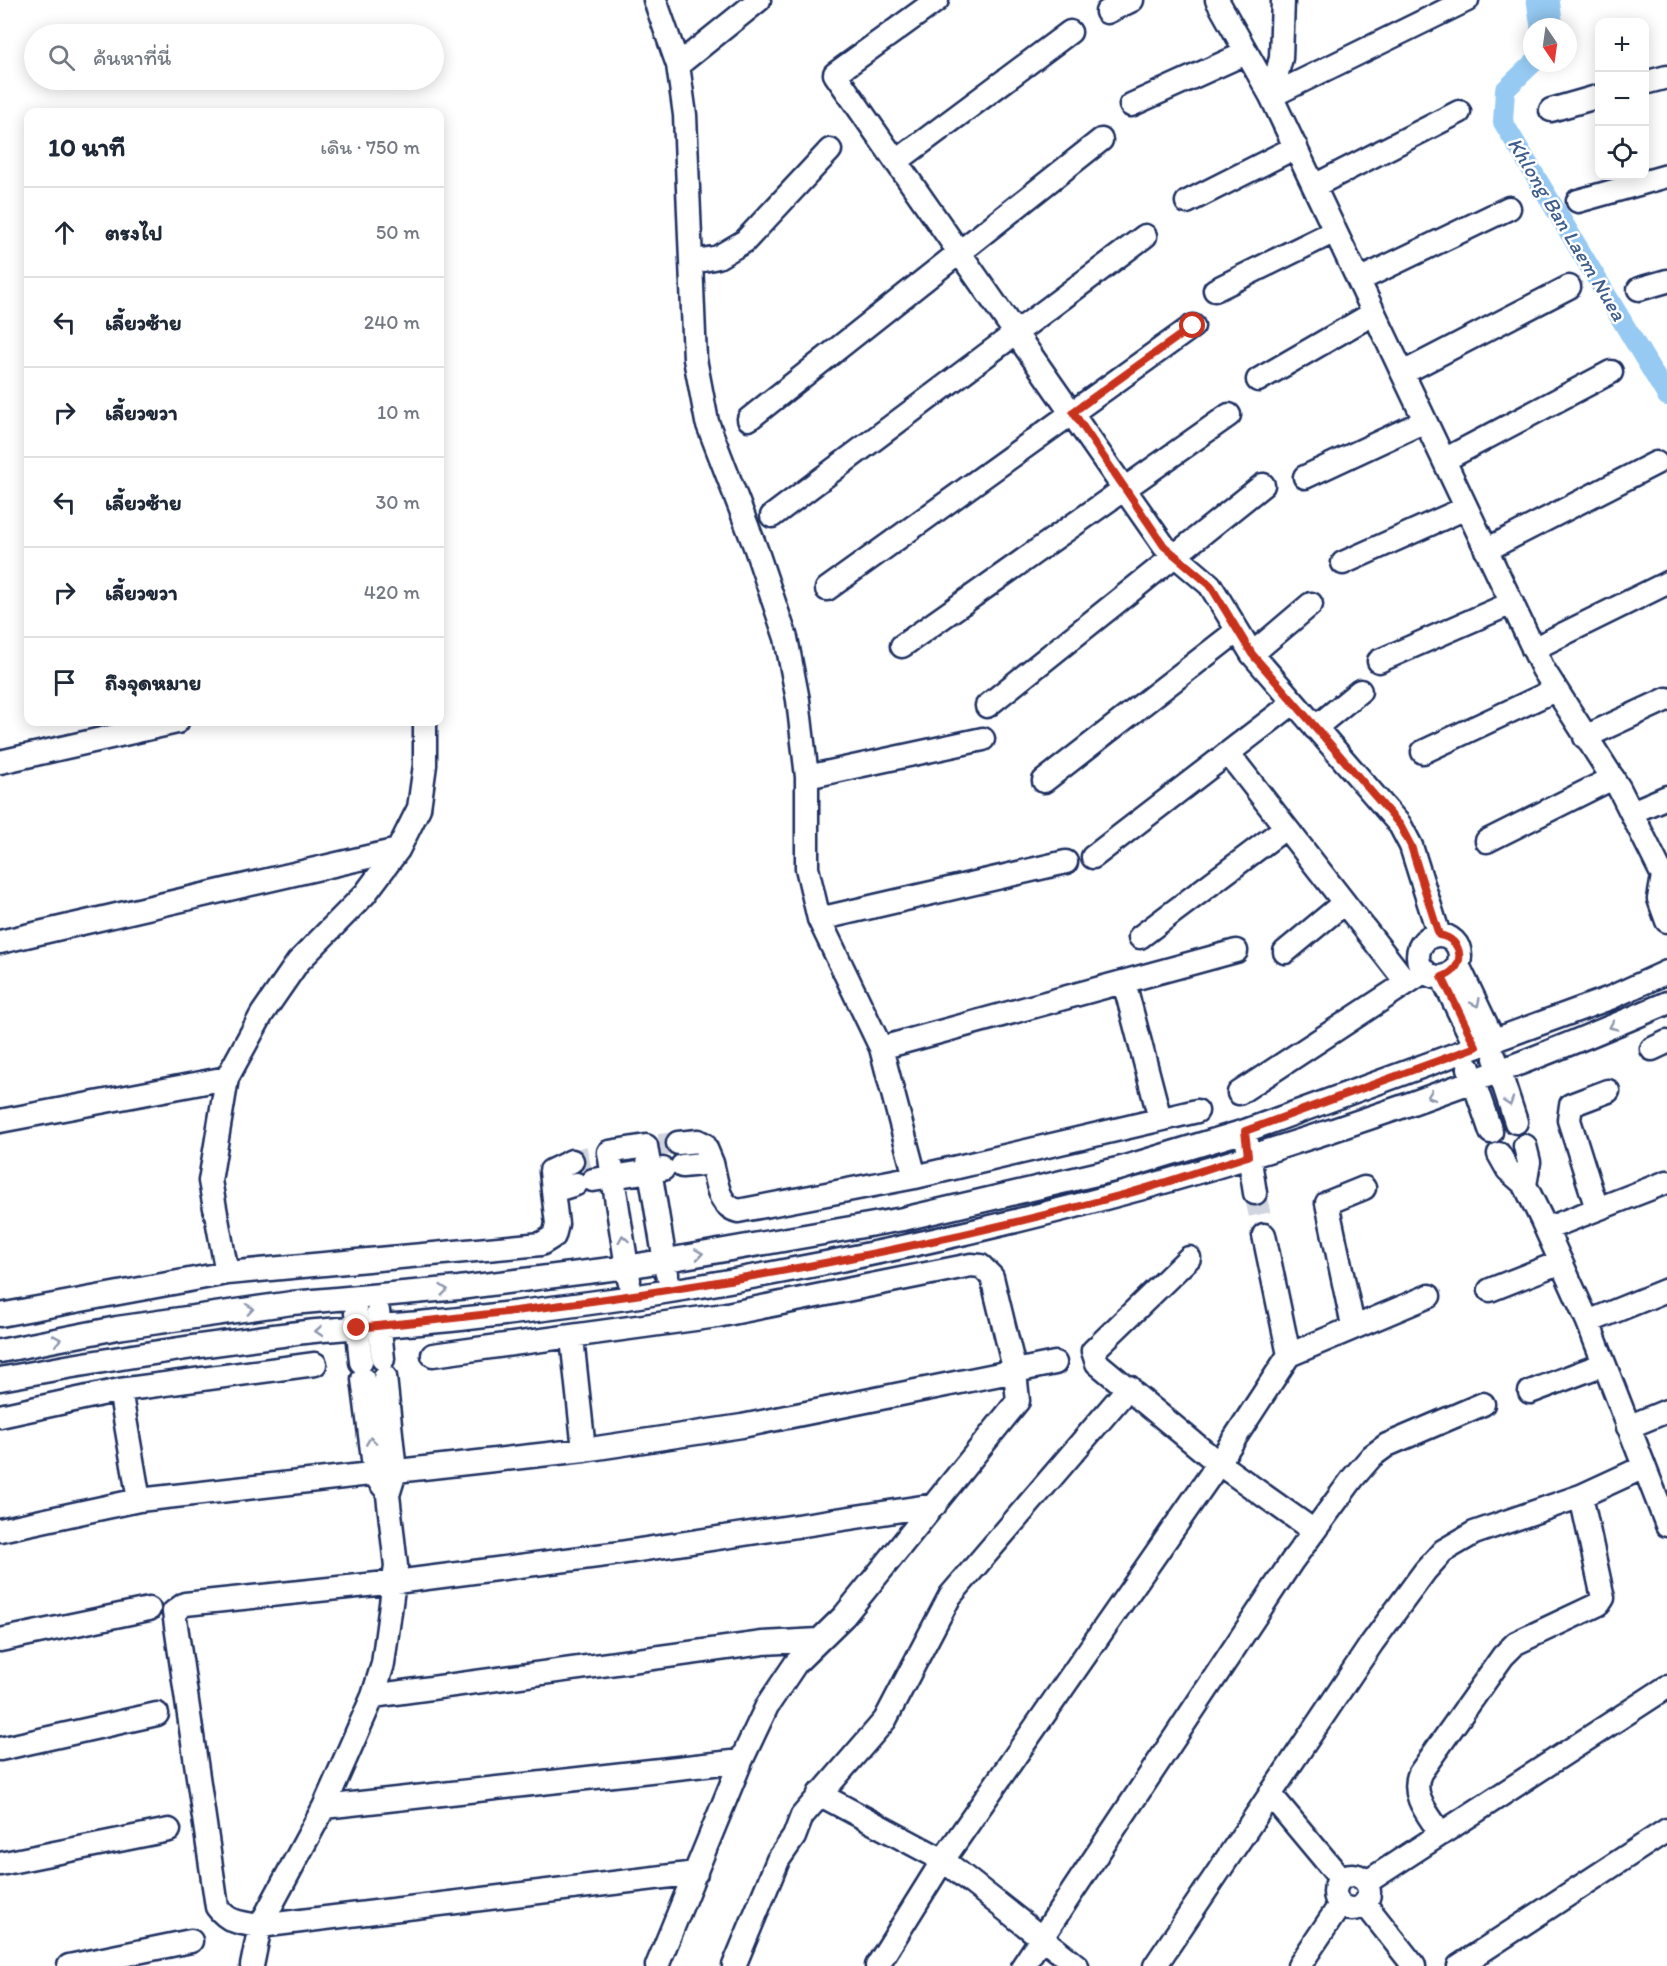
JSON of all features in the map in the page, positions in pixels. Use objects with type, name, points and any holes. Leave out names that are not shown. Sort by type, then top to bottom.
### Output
[{"type":"street","points":[[655,0],[678,64],[685,114],[693,262],[695,359],[707,422],[756,549],[786,638],[798,699],[807,777],[807,868],[819,919],[881,1048],[915,1177]]},
{"type":"street","points":[[678,64],[759,0]]},
{"type":"street","points":[[937,0],[835,74],[1126,488],[1164,546],[1210,585],[1252,654],[1400,825],[1411,846],[1439,935]]},
{"type":"street","points":[[1107,12],[1132,0]]},
{"type":"street","points":[[1217,0],[1271,96],[1296,147],[1533,649],[1555,690],[1613,778],[1665,877],[1659,899],[1667,921]]},
{"type":"street","points":[[1271,96],[1281,57],[1283,0]]},
{"type":"street","points":[[1271,96],[1467,0]]},
{"type":"street","points":[[897,161],[1070,32]]},
{"type":"street","points":[[1131,105],[1246,53]]},
{"type":"street","points":[[1649,82],[1667,77]]},
{"type":"street","points":[[1551,110],[1595,97]]},
{"type":"street","points":[[1314,186],[1459,112]]},
{"type":"street","points":[[749,419],[1101,140]]},
{"type":"street","points":[[1187,201],[1296,147]]},
{"type":"street","points":[[693,262],[717,257],[746,241],[830,150]]},
{"type":"street","points":[[1578,201],[1667,176]]},
{"type":"street","points":[[1359,280],[1509,207]]},
{"type":"street","points":[[1215,290],[1335,231]]},
{"type":"street","points":[[772,516],[1145,236]]},
{"type":"street","points":[[1639,289],[1667,281]]},
{"type":"street","points":[[1403,373],[1569,287]]},
{"type":"street","points":[[1258,380],[1374,313]]},
{"type":"street","points":[[828,589],[1193,326]]},
{"type":"street","points":[[1444,460],[1611,372]]},
{"type":"street","points":[[902,646],[1229,415]]},
{"type":"street","points":[[1305,477],[1425,421]]},
{"type":"street","points":[[1486,550],[1656,463]]},
{"type":"street","points":[[987,706],[1263,485]]},
{"type":"street","points":[[1343,563],[1466,508]]},
{"type":"street","points":[[1533,649],[1667,583]]},
{"type":"street","points":[[1379,661],[1512,603]]},
{"type":"street","points":[[1252,654],[1311,604]]},
{"type":"street","points":[[1044,781],[1237,631]]},
{"type":"street","points":[[1423,752],[1555,690]]},
{"type":"street","points":[[1315,728],[1360,691]]},
{"type":"street","points":[[1585,737],[1667,699]]},
{"type":"street","points":[[1093,856],[1293,703]]},
{"type":"street","points":[[0,762],[159,726]]},
{"type":"street","points":[[227,1274],[210,1180],[227,1077],[262,1014],[298,962],[365,894],[398,850],[419,808],[425,765],[425,726]]},
{"type":"street","points":[[807,777],[983,739]]},
{"type":"street","points":[[1228,753],[1344,903],[1433,974],[1499,1071],[1516,1122]]},
{"type":"street","points":[[1486,841],[1613,778]]},
{"type":"street","points":[[1632,812],[1667,797]]},
{"type":"street","points":[[1140,937],[1285,828]]},
{"type":"street","points":[[0,942],[398,850]]},
{"type":"street","points":[[819,919],[1066,862]]},
{"type":"street","points":[[1285,952],[1344,903]]},
{"type":"street","points":[[1239,1093],[1433,974],[1460,951],[1452,939],[1439,935],[1426,939],[1418,951],[1419,964],[1433,974]]},
{"type":"street","points":[[881,1048],[1236,951]]},
{"type":"street","points":[[0,1351],[117,1328],[292,1303],[459,1288],[627,1267],[903,1219],[1122,1168],[1245,1131],[1610,998],[1667,972]]},
{"type":"street","points":[[1124,982],[1160,1119]]},
{"type":"street","points":[[0,1379],[123,1356],[295,1333],[380,1326],[632,1297],[914,1246],[1127,1194],[1366,1119],[1570,1045],[1667,1003]]},
{"type":"street","points":[[1481,1046],[1473,1081],[1491,1132]]},
{"type":"street","points":[[0,1121],[227,1077]]},
{"type":"street","points":[[1597,1209],[1569,1120],[1571,1105],[1608,1091]]},
{"type":"street","points":[[0,1315],[227,1274],[542,1244],[554,1236],[557,1224],[551,1171],[590,1156],[661,1144],[698,1141],[704,1144],[712,1163],[721,1198],[728,1208],[738,1211],[915,1177],[1197,1112]]},
{"type":"street","points":[[1245,1131],[1255,1193]]},
{"type":"street","points":[[661,1144],[665,1168],[665,1260],[670,1290]]},
{"type":"street","points":[[1525,1146],[1529,1162],[1525,1185]]},
{"type":"street","points":[[1498,1154],[1508,1170],[1525,1185],[1546,1229],[1588,1322],[1667,1525]]},
{"type":"street","points":[[590,1156],[594,1181],[627,1267],[632,1297]]},
{"type":"street","points":[[553,1191],[665,1168],[712,1163]]},
{"type":"street","points":[[1546,1229],[1667,1182]]},
{"type":"street","points":[[1353,1326],[1327,1203],[1364,1188]]},
{"type":"street","points":[[1264,1235],[1289,1355]]},
{"type":"street","points":[[1189,1258],[1093,1351],[1097,1363],[1129,1387],[1218,1463],[1314,1531]]},
{"type":"street","points":[[1490,1290],[1561,1262]]},
{"type":"street","points":[[434,1355],[572,1338],[717,1316],[971,1264],[981,1266],[993,1277],[1015,1372],[1018,1401],[844,1616],[796,1663],[773,1697],[741,1761],[657,1966]]},
{"type":"street","points":[[1588,1322],[1667,1290]]},
{"type":"street","points":[[366,1296],[380,1326],[374,1377]]},
{"type":"street","points":[[252,1966],[260,1926],[324,1807],[373,1696],[383,1664],[396,1582],[374,1377],[357,1328],[366,1296]]},
{"type":"street","points":[[877,1966],[943,1860],[1218,1463],[1289,1355],[1353,1326],[1429,1296]]},
{"type":"street","points":[[117,1328],[123,1356]]},
{"type":"street","points":[[572,1338],[584,1450]]},
{"type":"street","points":[[0,1530],[139,1500],[584,1450],[742,1426],[1055,1363]]},
{"type":"street","points":[[0,1416],[120,1390],[315,1364]]},
{"type":"street","points":[[1530,1392],[1604,1364]]},
{"type":"street","points":[[734,1966],[778,1860],[794,1837],[801,1816],[885,1720],[950,1596],[1129,1387]]},
{"type":"street","points":[[120,1390],[139,1500]]},
{"type":"street","points":[[1023,1966],[1314,1531],[1353,1479],[1372,1456],[1387,1445],[1483,1404]]},
{"type":"street","points":[[1628,1427],[1667,1411]]},
{"type":"street","points":[[1155,1966],[1372,1644],[1425,1570],[1443,1551],[1474,1533],[1581,1496],[1644,1467]]},
{"type":"street","points":[[1441,1834],[1417,1796],[1415,1784],[1474,1694],[1509,1650],[1534,1634],[1599,1604],[1603,1598],[1581,1496]]},
{"type":"street","points":[[696,1873],[260,1926],[233,1922],[224,1917],[217,1907],[174,1612],[185,1605],[396,1582],[735,1537],[935,1504]]},
{"type":"street","points":[[0,1640],[149,1609]]},
{"type":"street","points":[[373,1696],[763,1643],[819,1640]]},
{"type":"street","points":[[1414,1966],[1366,1893],[1354,1874],[1341,1879],[1335,1887],[1335,1896],[1340,1905],[1353,1909],[1366,1893],[1441,1834],[1667,1687]]},
{"type":"street","points":[[0,1749],[158,1714]]},
{"type":"street","points":[[324,1807],[741,1761]]},
{"type":"street","points":[[819,1794],[943,1860],[1042,1936],[1077,1966]]},
{"type":"street","points":[[1270,1794],[1341,1879]]},
{"type":"street","points":[[0,1864],[169,1830]]},
{"type":"street","points":[[1459,1966],[1667,1830]]},
{"type":"street","points":[[1299,1966],[1340,1905]]},
{"type":"street","points":[[69,1966],[191,1941]]},
{"type":"waterway","name":"Khlong Ban Laem Nuea","points":[[1543,0],[1546,18]]},
{"type":"waterway","name":"Khlong Ban Laem Nuea","points":[[1524,72],[1505,90],[1503,122],[1667,396]]},
{"type":"tunnel","points":[[659,1145],[678,1143]]},
{"type":"tunnel","points":[[572,1161],[589,1157]]},
{"type":"tunnel","points":[[1255,1193],[1264,1235]]},
{"type":"route","points":[[357,1328],[425,1323],[632,1297],[914,1246],[1127,1194],[1248,1156],[1245,1131],[1476,1047],[1442,977],[1454,971],[1458,965],[1460,951],[1452,939],[1439,935],[1411,846],[1400,825],[1252,654],[1210,585],[1164,546],[1073,412],[1193,326]]}]
